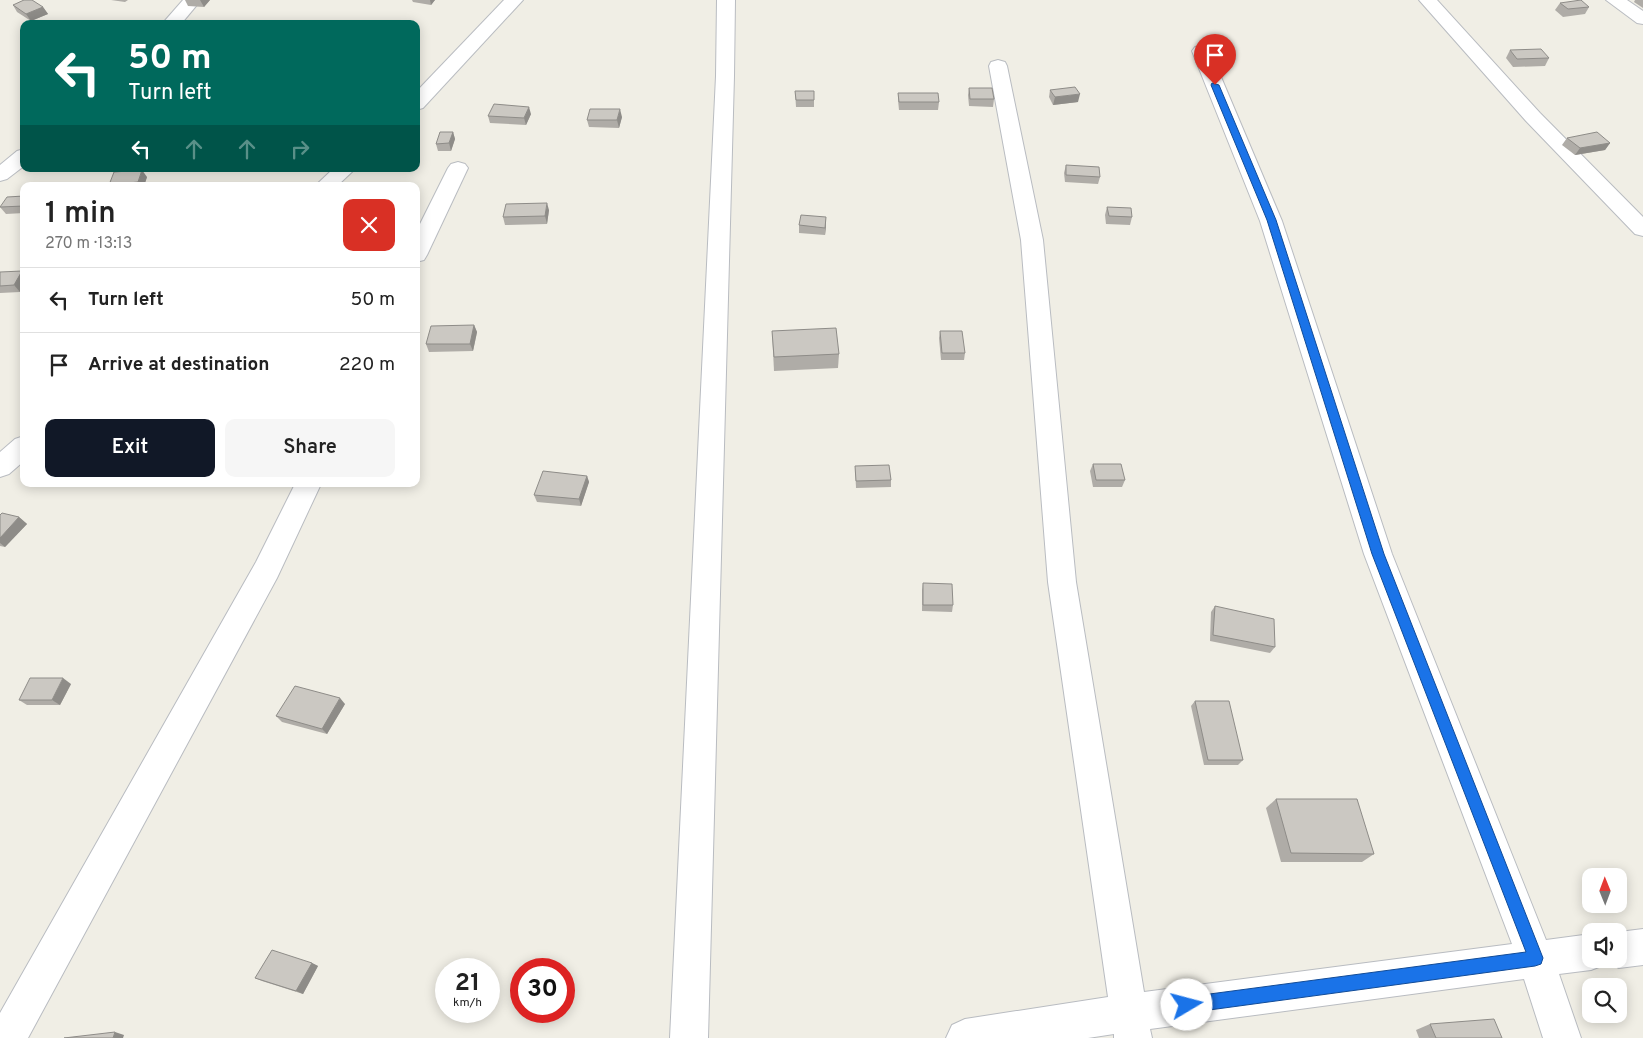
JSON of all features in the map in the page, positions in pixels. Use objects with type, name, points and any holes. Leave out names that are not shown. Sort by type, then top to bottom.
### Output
[{"type":"street","points":[[174,20],[192,0]]},
{"type":"street","points":[[420,100],[514,0]]},
{"type":"street","points":[[688,1038],[725,76],[726,0]]},
{"type":"street","points":[[1428,0],[1470,49],[1589,175],[1643,229]]},
{"type":"street","points":[[1615,0],[1643,19]]},
{"type":"street","points":[[1201,51],[1271,220],[1378,554],[1535,958],[1562,1038]]},
{"type":"street","points":[[998,66],[1032,240],[1062,582],[1131,1025]]},
{"type":"street","points":[[0,175],[20,158]]},
{"type":"street","points":[[420,247],[458,168]]},
{"type":"street","points":[[330,182],[342,172]]},
{"type":"street","points":[[0,467],[20,450]]},
{"type":"street","points":[[7,1038],[267,570],[307,487]]},
{"type":"street","points":[[1627,949],[1643,947]]},
{"type":"street","points":[[965,1038],[1131,1025],[1535,958],[1582,953]]},
{"type":"building","points":[[24,0],[32,0],[43,7],[26,14],[13,5]]},
{"type":"building","points":[[1581,0],[1589,7],[1568,9],[1560,3]]},
{"type":"building","points":[[1541,49],[1549,58],[1517,59],[1510,50]]},
{"type":"building","points":[[1075,87],[1080,94],[1055,97],[1050,90]]},
{"type":"building","points":[[969,88],[992,88],[994,99],[970,99]]},
{"type":"building","points":[[795,91],[814,91],[814,100],[796,100]]},
{"type":"building","points":[[898,93],[938,93],[939,102],[899,102]]},
{"type":"building","points":[[494,104],[529,107],[524,118],[488,116]]},
{"type":"building","points":[[590,109],[620,109],[617,120],[587,120]]},
{"type":"building","points":[[440,132],[453,132],[449,143],[436,144]]},
{"type":"building","points":[[1597,132],[1610,143],[1580,148],[1567,138]]},
{"type":"building","points":[[1066,165],[1099,167],[1100,177],[1066,175]]},
{"type":"building","points":[[114,172],[141,172],[138,182],[110,182]]},
{"type":"building","points":[[20,196],[20,206],[0,207],[7,197]]},
{"type":"building","points":[[547,203],[545,216],[503,217],[506,204]]},
{"type":"building","points":[[1107,207],[1131,208],[1132,217],[1109,216]]},
{"type":"building","points":[[801,215],[826,217],[825,228],[799,225]]},
{"type":"building","points":[[20,271],[20,274],[14,285],[0,286],[0,272]]},
{"type":"building","points":[[474,325],[470,344],[426,344],[431,326]]},
{"type":"building","points":[[836,328],[839,354],[774,357],[772,331]]},
{"type":"building","points":[[940,331],[962,331],[965,353],[942,353]]},
{"type":"building","points":[[1093,464],[1121,464],[1125,480],[1096,480]]},
{"type":"building","points":[[889,465],[891,480],[856,481],[855,466]]},
{"type":"building","points":[[543,471],[587,476],[579,499],[534,495]]},
{"type":"building","points":[[2,513],[19,517],[0,538],[0,515]]},
{"type":"building","points":[[923,583],[952,584],[953,605],[923,605]]},
{"type":"building","points":[[1215,606],[1274,619],[1275,647],[1213,635]]},
{"type":"building","points":[[30,678],[63,678],[52,700],[19,700]]},
{"type":"building","points":[[295,686],[340,698],[322,729],[276,716]]},
{"type":"building","points":[[1195,701],[1229,701],[1243,760],[1208,760]]},
{"type":"building","points":[[1276,799],[1357,799],[1374,854],[1291,853]]},
{"type":"building","points":[[272,950],[312,963],[296,991],[255,978]]},
{"type":"building","points":[[1494,1019],[1502,1038],[1436,1038],[1430,1024]]},
{"type":"building","points":[[115,1032],[113,1038],[64,1038]]},
{"type":"route","points":[[1187,1005],[1535,958],[1378,554],[1271,220],[1215,85]]}]
